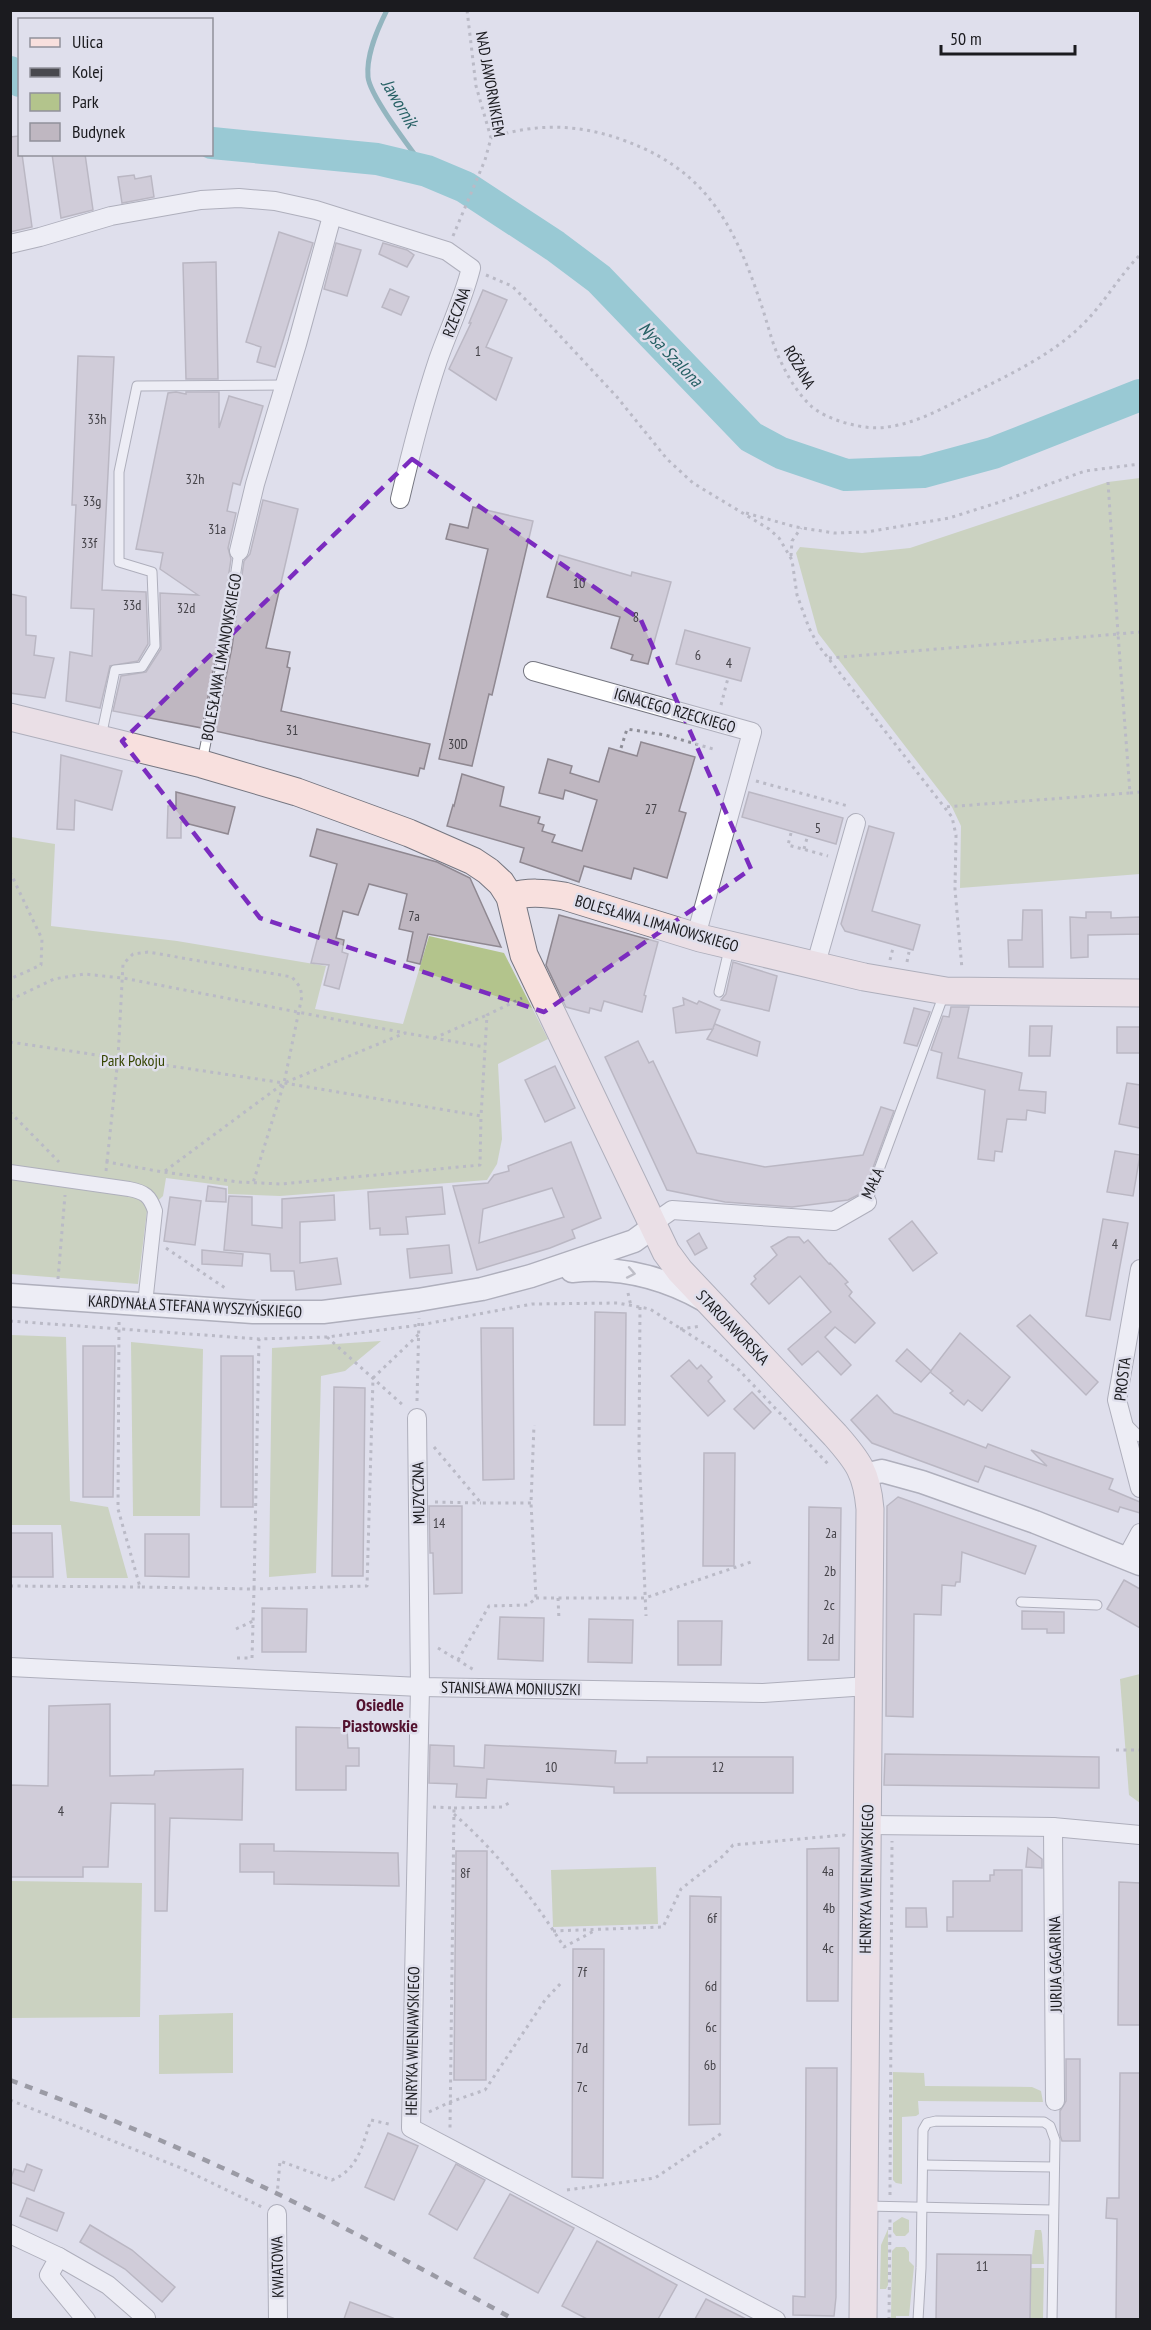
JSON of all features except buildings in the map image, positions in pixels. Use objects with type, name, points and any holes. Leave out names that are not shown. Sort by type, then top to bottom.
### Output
[{"type":"main road","name":"BOLESŁAWA LIMANOWSKIEGO","points":[[10,717],[202,764],[341,807],[454,852],[488,871],[510,897],[518,894],[546,893],[564,896],[696,936],[855,976],[954,991],[1140,993]]},
{"type":"main road","name":"STAROJAWORSKA","points":[[510,897],[524,955],[666,1252],[711,1315],[822,1420],[853,1455],[864,1474]]},
{"type":"main road","name":"HENRYKA WIENIAWSKIEGO","points":[[863,2319],[877,2206],[866,1830],[870,1509],[864,1474]]},
{"type":"street","name":"RZECZNA","points":[[10,244],[111,216],[201,200],[239,198],[275,201],[332,216],[447,252],[471,268],[465,292],[439,360],[418,427],[400,499]]},
{"type":"street","points":[[239,551],[255,484],[332,216]]},
{"type":"street","name":"IGNACEGO RZECKIEGO","points":[[533,671],[752,732],[696,936]]},
{"type":"street","points":[[815,967],[856,823]]},
{"type":"street","points":[[10,1172],[143,1191],[151,1199],[155,1211],[145,1304]]},
{"type":"street","name":"MAŁA","points":[[652,1224],[672,1210],[834,1221],[867,1202]]},
{"type":"street","name":"KARDYNAŁA STEFANA WYSZYŃSKIEGO","points":[[10,1295],[253,1312],[323,1312],[418,1300],[531,1276],[634,1241],[652,1224]]},
{"type":"street","points":[[531,1276],[593,1269],[622,1271],[665,1282],[711,1315]]},
{"type":"street","name":"PROSTA","points":[[1140,1269],[1117,1400],[1140,1488]]},
{"type":"street","name":"MUZYCZNA","points":[[417,1418],[420,1687]]},
{"type":"street","points":[[864,1474],[882,1471],[922,1482],[1134,1560],[1140,1533]]},
{"type":"street","name":"STANISŁAWA MONIUSZKI","points":[[10,1667],[420,1687],[763,1693],[868,1686]]},
{"type":"street","name":"HENRYKA WIENIAWSKIEGO","points":[[420,1687],[411,2128],[776,2319]]},
{"type":"street","points":[[866,1830],[1053,1827],[1140,1835]]},
{"type":"street","name":"JURIJA GAGARINA","points":[[1053,1827],[1055,2101]]},
{"type":"street","name":"KWIATOWA","points":[[276,2214],[278,2319]]},
{"type":"street","points":[[10,2234],[59,2257],[108,2285],[145,2319]]},
{"type":"street","points":[[59,2257],[49,2275],[86,2319]]},
{"type":"lane","points":[[101,739],[115,670],[142,667],[155,646],[152,572],[119,562],[119,472],[137,386],[285,385]]},
{"type":"lane","name":"BOLESŁAWA LIMANOWSKIEGO","points":[[202,764],[225,646],[239,551]]},
{"type":"lane","points":[[719,992],[728,958]]},
{"type":"lane","name":"MAŁA","points":[[867,1202],[954,991]]},
{"type":"lane","points":[[1121,1419],[1140,1437]]},
{"type":"lane","points":[[1021,1602],[1097,1605]]},
{"type":"lane","points":[[918,2319],[923,2130],[927,2123],[936,2121],[1044,2122],[1054,2132],[1052,2319]]},
{"type":"lane","points":[[923,2165],[1054,2167]]},
{"type":"lane","points":[[877,2206],[1052,2210]]},
{"type":"path","name":"NAD JAWORNIKIEM","points":[[453,234],[485,160],[491,138],[476,86],[467,10]]},
{"type":"path","name":"RÓŻANA","points":[[491,138],[536,127],[570,128],[603,133],[642,146],[669,161],[697,184],[717,208],[735,240],[760,301],[781,363],[795,388],[812,407],[861,427],[886,428],[915,420],[949,405],[1036,359],[1080,327],[1123,272],[1140,255]]},
{"type":"path","points":[[471,268],[512,286],[588,364],[646,430],[667,459],[693,483],[754,517],[834,533],[866,532],[949,518],[1084,471],[1140,464]]},
{"type":"path","points":[[1108,482],[1130,793]]},
{"type":"path","points":[[737,508],[774,534],[792,560]]},
{"type":"path","points":[[801,528],[792,541],[790,550],[797,595],[818,645],[951,817],[956,835],[954,991]]},
{"type":"path","points":[[829,658],[1140,632]]},
{"type":"path","points":[[716,722],[728,678]]},
{"type":"path","points":[[621,748],[627,729],[665,735],[712,749]]},
{"type":"path","points":[[739,777],[860,810],[856,823]]},
{"type":"path","points":[[944,808],[1140,792]]},
{"type":"path","points":[[791,833],[788,845],[845,860]]},
{"type":"path","points":[[804,849],[807,838]]},
{"type":"path","points":[[10,872],[42,939],[41,965],[10,979]]},
{"type":"path","points":[[106,1185],[118,1058],[123,964],[133,954],[148,952],[292,977],[300,987],[302,996],[284,1083],[253,1183]]},
{"type":"path","points":[[10,1000],[54,979],[84,975],[123,978],[485,1047]]},
{"type":"path","points":[[434,1038],[526,996]]},
{"type":"path","points":[[107,1162],[163,1172],[253,1183],[281,1184],[480,1165],[487,1015]]},
{"type":"path","points":[[163,1172],[284,1083],[405,1033]]},
{"type":"path","points":[[10,1042],[284,1083],[481,1116]]},
{"type":"path","points":[[10,1112],[72,1181],[57,1283]]},
{"type":"path","points":[[153,1238],[234,1293],[223,1293]]},
{"type":"path","points":[[417,1418],[420,1325],[418,1300]]},
{"type":"path","points":[[420,1325],[532,1304],[618,1303],[650,1309],[714,1350],[739,1371],[834,1470]]},
{"type":"path","points":[[640,1307],[639,1450],[646,1616]]},
{"type":"path","points":[[680,1329],[711,1315]]},
{"type":"path","points":[[10,1321],[118,1331],[118,1509],[140,1587]]},
{"type":"path","points":[[10,1586],[254,1588],[367,1586],[373,1378],[419,1334]]},
{"type":"path","points":[[327,1337],[417,1418],[426,1437],[481,1503]]},
{"type":"path","points":[[237,1658],[252,1658],[258,1339]]},
{"type":"path","points":[[534,1425],[531,1503],[536,1598]]},
{"type":"path","points":[[418,1502],[531,1503]]},
{"type":"path","points":[[458,1660],[489,1606],[528,1605],[536,1598],[645,1598],[751,1562]]},
{"type":"path","points":[[558,1598],[559,1620]]},
{"type":"path","points":[[236,1629],[253,1621]]},
{"type":"path","points":[[432,1644],[477,1672]]},
{"type":"path","points":[[1116,1749],[1140,1750]]},
{"type":"path","points":[[417,1807],[502,1807],[509,1803]]},
{"type":"path","points":[[449,2148],[454,1808]]},
{"type":"path","points":[[454,1814],[498,1856],[564,1947],[596,1929]]},
{"type":"path","points":[[553,1931],[663,1927],[681,1889],[723,1856],[733,1845],[844,1835],[866,1830],[892,1840],[877,2206],[889,2319]]},
{"type":"path","points":[[450,2102],[485,2090],[545,2000],[562,1982]]},
{"type":"path","points":[[10,2100],[181,2168],[276,2214],[280,2161],[332,2180],[343,2175],[354,2165],[371,2120],[411,2128]]},
{"type":"path","points":[[564,2190],[655,2178],[722,2133]]},
{"type":"highlighted area","points":[[412,459],[641,620],[751,869],[544,1012],[260,918],[122,741]]},
{"type":"green space","points":[[1140,478],[1140,874],[960,888],[961,826],[952,807],[818,633],[796,553],[800,547],[862,553],[910,548],[1108,482]]},
{"type":"green space","name":"Park Pokoju","points":[[11,837],[55,844],[51,926],[177,941],[326,966],[315,1009],[403,1024],[429,936],[504,953],[548,1039],[498,1064],[502,1139],[497,1164],[487,1180],[280,1196],[228,1194],[228,1186],[166,1178],[163,1196],[147,1211],[138,1284],[11,1274]]},
{"type":"green space","points":[[11,1335],[66,1337],[70,1501],[108,1507],[128,1578],[67,1578],[61,1525],[11,1525]]},
{"type":"green space","points":[[381,1341],[345,1371],[321,1376],[316,1573],[269,1577],[272,1348]]},
{"type":"green space","points":[[131,1342],[203,1349],[200,1516],[133,1516]]},
{"type":"green space","points":[[1140,1674],[1140,1803],[1129,1795],[1120,1679]]},
{"type":"green space","points":[[656,1867],[658,1924],[553,1927],[551,1870]]},
{"type":"green space","points":[[11,1881],[142,1883],[140,2017],[11,2018]]},
{"type":"green space","points":[[233,2013],[233,2073],[159,2074],[159,2015]]},
{"type":"green space","points":[[893,2072],[924,2073],[925,2086],[1032,2087],[1041,2091],[1043,2102],[918,2101],[919,2114],[902,2117],[902,2184],[896,2183],[893,2180]]},
{"type":"green space","points":[[902,2217],[909,2220],[909,2232],[905,2236],[896,2236],[893,2232],[893,2223]]},
{"type":"green space","points":[[888,2229],[888,2285],[886,2289],[880,2289],[881,2245]]},
{"type":"green space","points":[[1035,2230],[1041,2230],[1044,2264],[1031,2264]]},
{"type":"green space","points":[[896,2247],[905,2247],[909,2252],[909,2261],[914,2266],[909,2316],[896,2316],[896,2319],[891,2319],[892,2251]]},
{"type":"green space","points":[[1031,2268],[1044,2268],[1043,2319],[1030,2319]]},
{"type":"waterway","name":"Jawornik","points":[[387,10],[370,51],[368,77],[384,111],[427,171]]},
{"type":"waterway","name":"Nysa Szalona","points":[[10,72],[18,79]]},
{"type":"waterway","name":"Nysa Szalona","points":[[213,143],[377,159],[427,171],[465,187],[555,246],[599,279],[751,437],[781,453],[846,475],[923,472],[993,453],[1140,395]]},
{"type":"railway","points":[[10,2080],[146,2134],[278,2194],[515,2320]]},
{"type":"district","name":"Osiedle Piastowskie","points":[[380,1714]]}]
